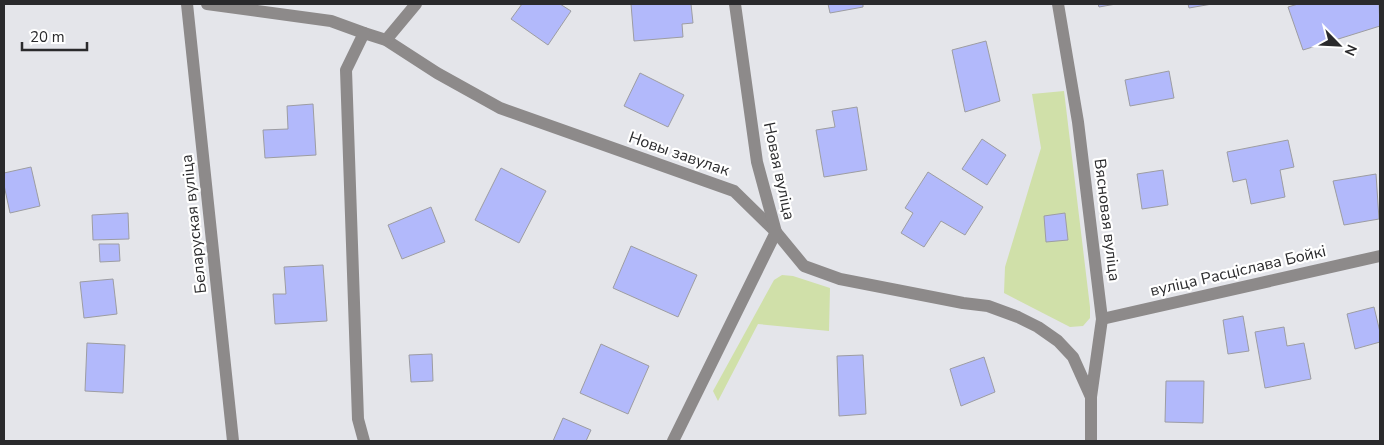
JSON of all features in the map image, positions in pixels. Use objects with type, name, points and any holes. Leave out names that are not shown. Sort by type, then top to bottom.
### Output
[{"type":"street","name":"Беларуская вуліца","points":[[187,4],[233,441]]},
{"type":"street","name":"Новы завулак","points":[[207,4],[331,21],[386,40],[500,108],[734,191],[776,232],[804,266],[840,279],[988,306],[1031,324],[1058,341],[1073,357],[1092,397]]},
{"type":"street","points":[[386,40],[416,4]]},
{"type":"street","name":"Новая вуліца","points":[[672,441],[776,232],[757,162],[735,4]]},
{"type":"street","name":"Вясновая вуліца","points":[[1058,4],[1078,122],[1102,319],[1092,397],[1091,441]]},
{"type":"street","points":[[364,33],[346,70],[358,419],[364,441]]},
{"type":"street","name":"вуліца Расціслава Бойкі","points":[[1102,319],[1380,256]]},
{"type":"green space","points":[[1064,91],[1090,307],[1090,318],[1083,326],[1070,327],[1004,293],[1005,267],[1041,148],[1032,94]]},
{"type":"green space","points":[[782,275],[793,276],[830,288],[829,331],[758,324],[718,401],[713,391],[774,280]]},
{"type":"building","points":[[522,4],[560,4],[571,11],[548,45],[511,19]]},
{"type":"building","points":[[631,4],[691,4],[693,23],[682,24],[683,37],[634,41]]},
{"type":"building","points":[[828,4],[863,4],[863,7],[830,13]]},
{"type":"building","points":[[1098,4],[1116,4],[1099,7]]},
{"type":"building","points":[[1188,4],[1212,4],[1189,8]]},
{"type":"building","points":[[1298,4],[1379,4],[1380,26],[1303,50],[1288,7]]},
{"type":"building","points":[[986,41],[1000,101],[965,112],[952,50]]},
{"type":"building","points":[[1169,71],[1174,98],[1130,106],[1125,80]]},
{"type":"building","points":[[640,73],[684,95],[668,127],[624,106]]},
{"type":"building","points":[[313,104],[316,155],[265,158],[263,130],[288,129],[287,106]]},
{"type":"building","points":[[857,107],[867,170],[824,177],[816,130],[835,127],[832,111]]},
{"type":"building","points":[[982,139],[1006,155],[987,185],[962,169]]},
{"type":"building","points":[[1288,140],[1294,167],[1280,170],[1285,197],[1251,204],[1246,179],[1233,182],[1227,152]]},
{"type":"building","points":[[31,167],[40,206],[10,213],[4,185],[4,173]]},
{"type":"building","points":[[501,168],[546,191],[519,243],[475,220]]},
{"type":"building","points":[[1163,170],[1168,205],[1142,209],[1137,174]]},
{"type":"building","points":[[928,172],[983,207],[965,235],[941,221],[924,247],[901,233],[913,213],[905,208]]},
{"type":"building","points":[[1376,174],[1379,219],[1344,225],[1333,181]]},
{"type":"building","points":[[431,207],[445,242],[402,259],[388,225]]},
{"type":"building","points":[[128,213],[129,239],[93,240],[92,215]]},
{"type":"building","points":[[1065,213],[1068,240],[1046,242],[1044,216]]},
{"type":"building","points":[[99,244],[119,244],[120,261],[100,262]]},
{"type":"building","points":[[631,246],[697,275],[678,317],[613,288]]},
{"type":"building","points":[[323,265],[327,321],[275,324],[273,294],[286,294],[284,267]]},
{"type":"building","points":[[113,279],[117,314],[84,318],[80,282]]},
{"type":"building","points":[[1374,307],[1380,332],[1380,342],[1355,349],[1347,314]]},
{"type":"building","points":[[1243,316],[1249,351],[1228,354],[1223,320]]},
{"type":"building","points":[[1284,327],[1287,346],[1304,343],[1311,379],[1265,388],[1255,332]]},
{"type":"building","points":[[87,343],[125,345],[123,393],[85,391]]},
{"type":"building","points":[[601,344],[649,366],[628,414],[580,393]]},
{"type":"building","points":[[432,354],[433,381],[411,382],[409,355]]},
{"type":"building","points":[[863,355],[866,414],[839,416],[837,356]]},
{"type":"building","points":[[984,357],[995,392],[961,406],[950,369]]},
{"type":"building","points":[[1166,381],[1204,381],[1203,423],[1165,422]]},
{"type":"building","points":[[563,418],[591,430],[586,441],[553,441]]}]
